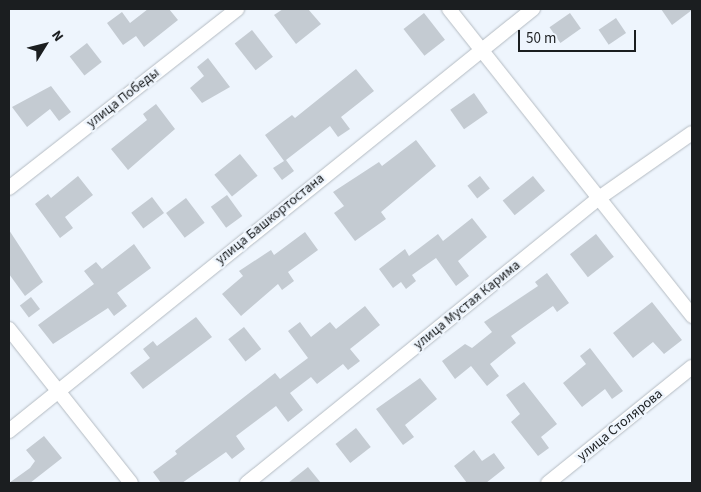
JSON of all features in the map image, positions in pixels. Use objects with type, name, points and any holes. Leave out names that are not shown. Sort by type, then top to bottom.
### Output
[{"type":"street","name":"улица Победы","points":[[9,188],[237,9]]},
{"type":"street","points":[[449,9],[692,316]]},
{"type":"street","name":"улица Башкортостана","points":[[9,431],[533,9]]},
{"type":"street","name":"улица Мустая Карима","points":[[247,483],[599,198],[692,132]]},
{"type":"street","points":[[9,329],[131,483]]},
{"type":"street","name":"улица Столярова","points":[[548,483],[692,367]]},
{"type":"building","points":[[148,9],[169,9],[178,20],[144,47],[136,36],[123,45],[107,23],[122,12],[130,23]]},
{"type":"building","points":[[283,9],[308,9],[321,24],[296,44],[274,15]]},
{"type":"building","points":[[661,9],[692,9],[692,10],[672,25]]},
{"type":"building","points":[[424,13],[445,40],[424,56],[404,29]]},
{"type":"building","points":[[570,13],[581,29],[560,43],[550,27]]},
{"type":"building","points":[[616,18],[626,33],[609,45],[599,30]]},
{"type":"building","points":[[252,30],[273,57],[256,70],[235,44]]},
{"type":"building","points":[[87,43],[102,62],[84,75],[70,57]]},
{"type":"building","points":[[208,58],[230,87],[202,103],[190,88],[204,76],[197,67]]},
{"type":"building","points":[[356,69],[374,91],[341,117],[350,129],[338,137],[330,126],[286,160],[294,171],[282,180],[273,168],[284,161],[265,135],[292,115],[295,118]]},
{"type":"building","points":[[51,86],[71,112],[59,121],[50,109],[27,127],[12,107]]},
{"type":"building","points":[[474,93],[488,113],[464,129],[450,110]]},
{"type":"building","points":[[156,104],[175,129],[128,170],[111,149],[147,120],[143,114]]},
{"type":"building","points":[[416,140],[436,166],[381,212],[386,219],[355,241],[334,213],[344,206],[333,192],[379,162],[382,166]]},
{"type":"building","points":[[240,154],[258,176],[232,197],[214,175]]},
{"type":"building","points":[[78,176],[93,195],[65,217],[73,228],[60,238],[35,204],[48,194],[51,198]]},
{"type":"building","points":[[480,176],[490,189],[477,198],[467,186]]},
{"type":"building","points":[[533,176],[545,191],[515,215],[503,201]]},
{"type":"building","points":[[227,195],[242,216],[226,228],[211,207]]},
{"type":"building","points":[[152,197],[164,213],[143,229],[131,213]]},
{"type":"building","points":[[186,198],[205,223],[185,238],[166,213]]},
{"type":"building","points":[[472,218],[487,237],[458,261],[469,276],[456,286],[436,258],[412,275],[416,281],[406,289],[401,282],[393,288],[379,269],[405,249],[409,256],[438,234],[443,241]]},
{"type":"building","points":[[9,230],[43,282],[25,296],[9,274]]},
{"type":"building","points":[[305,232],[318,250],[288,272],[294,281],[282,290],[278,284],[241,316],[222,294],[243,276],[239,271],[271,250],[274,255]]},
{"type":"building","points":[[596,234],[614,257],[588,277],[570,254]]},
{"type":"building","points":[[134,244],[151,268],[117,293],[127,306],[114,316],[108,308],[53,344],[38,325],[94,284],[84,271],[96,262],[102,269]]},
{"type":"building","points":[[547,273],[569,303],[557,312],[553,306],[511,336],[516,343],[490,364],[499,376],[487,386],[471,366],[455,379],[442,361],[465,344],[472,348],[492,332],[484,322],[538,286],[535,282]]},
{"type":"building","points":[[31,297],[40,309],[29,317],[20,305]]},
{"type":"building","points":[[652,302],[682,340],[664,354],[653,342],[633,358],[613,333]]},
{"type":"building","points":[[365,306],[380,325],[350,349],[360,361],[348,370],[343,364],[317,384],[311,377],[290,393],[303,410],[288,422],[276,406],[236,436],[245,449],[232,459],[226,452],[182,483],[161,483],[153,472],[177,454],[175,451],[275,373],[280,379],[308,358],[288,331],[300,322],[311,337],[330,322],[336,329]]},
{"type":"building","points":[[196,317],[212,337],[143,389],[130,373],[150,358],[143,349],[153,341],[157,346]]},
{"type":"building","points":[[244,327],[261,349],[245,361],[228,339]]},
{"type":"building","points":[[590,348],[623,391],[612,399],[605,389],[582,407],[563,383],[586,364],[580,356]]},
{"type":"building","points":[[420,378],[437,399],[405,425],[414,437],[403,445],[376,409]]},
{"type":"building","points":[[524,382],[557,424],[541,437],[549,448],[538,456],[511,422],[520,414],[506,395]]},
{"type":"building","points":[[356,428],[371,447],[350,463],[336,444]]},
{"type":"building","points":[[44,436],[62,458],[30,483],[9,483],[30,468],[35,461],[26,450]]},
{"type":"building","points":[[474,450],[482,461],[494,453],[505,468],[486,483],[467,483],[454,466]]},
{"type":"building","points":[[308,467],[321,483],[288,483]]}]
